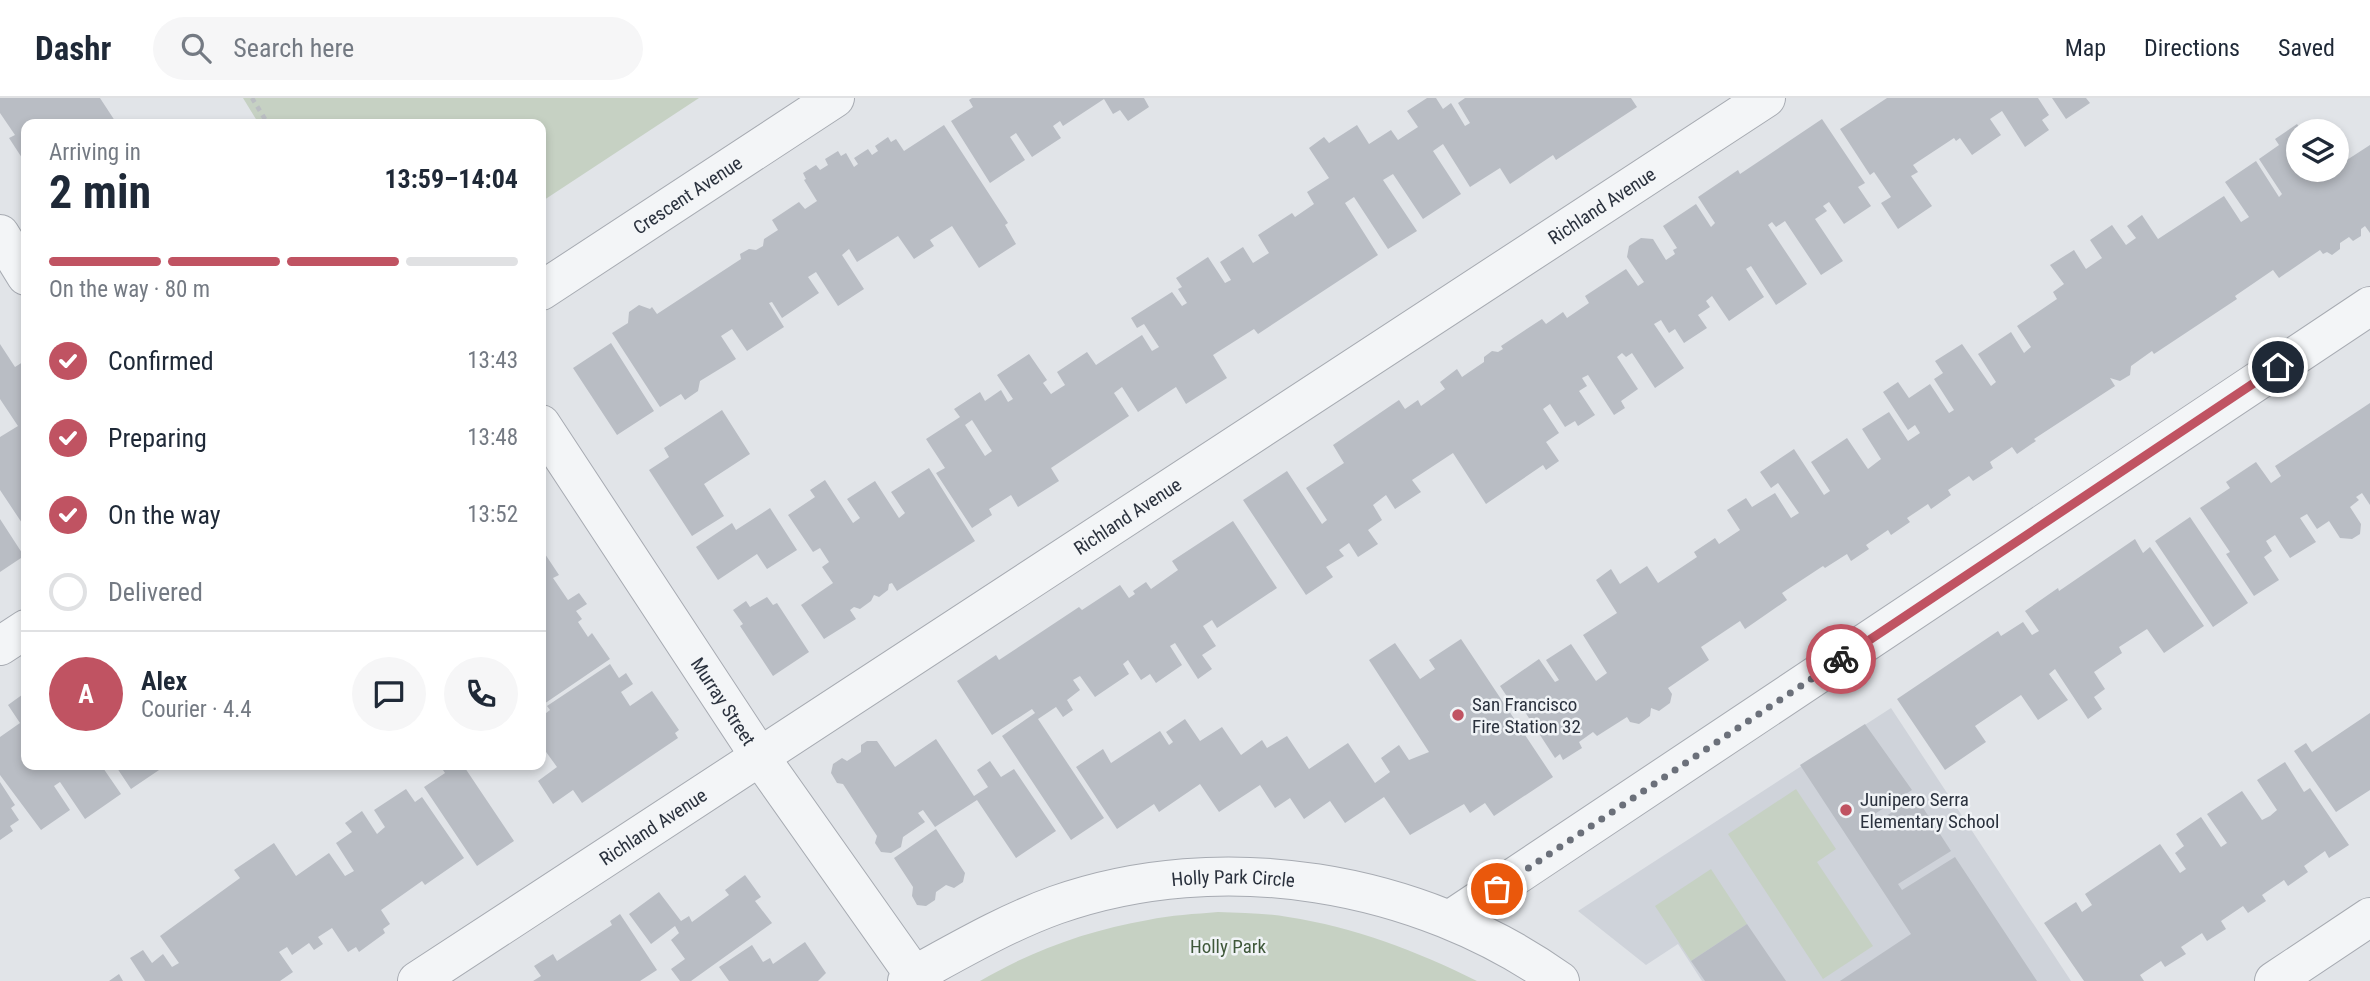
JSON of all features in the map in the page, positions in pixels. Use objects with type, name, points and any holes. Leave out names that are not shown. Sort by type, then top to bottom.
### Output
[{"type":"street","name":"Crescent Avenue","points":[[546,288],[835,98]]},
{"type":"street","name":"Richland Avenue","points":[[417,981],[1766,98]]},
{"type":"street","points":[[0,234],[21,267]]},
{"type":"street","points":[[1451,919],[2370,306]]},
{"type":"street","name":"Murray Street","points":[[546,432],[760,757],[911,978]]},
{"type":"street","points":[[0,646],[21,632]]},
{"type":"street","name":"Holly Park Circle","points":[[911,978],[981,938],[1057,905],[1150,883],[1217,876],[1292,878],[1368,892],[1451,919],[1530,959],[1560,981]]},
{"type":"street","points":[[2274,981],[2370,917]]},
{"type":"path","points":[[252,98],[265,119]]},
{"type":"shaded area","name":"Junipero Serra Elementary School","points":[[1891,708],[2071,981],[1702,981],[1678,944],[1646,965],[1578,911]]},
{"type":"green space","points":[[243,98],[699,98],[546,199],[546,119],[256,119]]},
{"type":"green space","points":[[1796,789],[1836,849],[1817,862],[1873,946],[1823,979],[1728,834]]},
{"type":"green space","points":[[1711,869],[1747,924],[1691,961],[1655,906]]},
{"type":"green space","name":"Holly Park","points":[[1218,912],[1279,916],[1337,927],[1408,950],[1477,981],[980,981],[1019,960],[1082,936],[1157,918]]},
{"type":"building","points":[[0,98],[100,98],[114,119],[21,119],[21,156],[9,138],[15,135],[0,113]]},
{"type":"building","points":[[1144,98],[1149,107],[1128,121],[1120,110],[1113,114],[1104,99],[1063,126],[1060,121],[1053,126],[1061,138],[1032,157],[1016,133],[1010,137],[1025,160],[990,183],[951,121],[973,107],[969,100]]},
{"type":"building","points":[[1427,98],[1436,98],[1443,109],[1451,103],[1465,126],[1470,123],[1458,103],[1465,98],[1631,98],[1637,107],[1556,160],[1553,155],[1510,184],[1500,168],[1470,187],[1443,144],[1433,151],[1461,194],[1423,219],[1393,174],[1383,180],[1417,231],[1388,249],[1354,197],[1345,203],[1378,255],[1258,334],[1254,329],[1213,355],[1227,378],[1186,404],[1176,387],[1138,412],[1122,387],[1114,393],[1129,416],[1051,468],[1059,481],[1018,507],[1011,495],[989,509],[992,515],[972,528],[936,473],[945,468],[926,439],[960,417],[954,409],[980,392],[985,401],[1001,390],[1008,402],[1013,399],[997,375],[1029,354],[1047,380],[1043,383],[1051,394],[1065,385],[1057,372],[1087,352],[1096,365],[1142,335],[1152,351],[1159,347],[1144,324],[1137,328],[1131,318],[1172,292],[1182,306],[1187,303],[1178,289],[1182,287],[1176,278],[1208,257],[1225,283],[1231,280],[1220,262],[1243,247],[1253,263],[1269,253],[1258,235],[1292,213],[1295,217],[1314,204],[1307,192],[1329,178],[1309,148],[1324,137],[1329,143],[1357,125],[1369,144],[1391,130],[1398,140],[1418,127],[1407,111]],"holes":[[[972,420],[992,451],[985,456],[965,425]]]},
{"type":"building","points":[[1887,98],[2038,98],[2049,115],[2042,120],[2049,130],[2025,147],[2002,111],[1990,119],[2001,135],[1972,155],[1960,138],[1956,141],[1954,138],[1913,165],[1918,172],[1911,176],[1932,206],[1898,229],[1881,203],[1891,197],[1874,172],[1870,175],[1840,129]]},
{"type":"building","points":[[2052,98],[2086,98],[2090,103],[2066,119]]},
{"type":"building","points":[[1822,119],[1865,183],[1858,187],[1871,206],[1844,224],[1829,202],[1823,206],[1827,211],[1815,219],[1843,261],[1821,275],[1785,221],[1776,227],[1772,222],[1768,225],[1807,284],[1776,305],[1751,266],[1746,269],[1764,297],[1729,321],[1712,296],[1706,301],[1710,307],[1698,315],[1707,328],[1684,343],[1675,329],[1669,333],[1661,320],[1654,324],[1684,368],[1655,388],[1632,353],[1626,357],[1622,353],[1617,357],[1638,389],[1621,401],[1625,408],[1614,415],[1588,375],[1582,378],[1587,386],[1579,391],[1595,415],[1578,426],[1575,421],[1565,427],[1550,404],[1543,409],[1559,433],[1546,442],[1559,461],[1546,470],[1543,465],[1486,504],[1453,453],[1412,480],[1421,492],[1395,509],[1386,495],[1373,505],[1382,520],[1368,530],[1378,544],[1358,557],[1349,543],[1339,550],[1344,556],[1326,567],[1333,577],[1306,595],[1243,500],[1287,471],[1322,524],[1327,520],[1306,488],[1344,463],[1333,445],[1399,400],[1405,409],[1418,400],[1421,406],[1445,389],[1440,382],[1457,369],[1462,377],[1484,362],[1484,357],[1492,351],[1503,349],[1501,346],[1542,319],[1546,324],[1563,312],[1567,318],[1589,303],[1585,296],[1626,269],[1638,286],[1644,282],[1627,257],[1629,246],[1641,238],[1653,239],[1666,260],[1675,254],[1673,250],[1677,248],[1663,226],[1696,204],[1711,227],[1715,223],[1698,197],[1738,170],[1740,174]]},
{"type":"building","points":[[944,125],[1008,223],[1005,225],[1016,244],[979,268],[952,226],[930,240],[934,246],[914,259],[898,236],[857,262],[849,249],[842,255],[864,289],[838,306],[816,272],[808,277],[819,293],[782,318],[772,302],[769,303],[784,327],[747,351],[732,329],[721,336],[736,359],[700,381],[698,391],[685,400],[681,394],[660,407],[612,333],[628,323],[629,312],[639,305],[650,309],[652,307],[657,314],[741,259],[740,254],[763,246],[764,239],[778,230],[772,220],[799,202],[805,209],[817,201],[804,180],[806,179],[803,173],[816,165],[820,170],[828,165],[825,159],[838,151],[841,156],[846,153],[854,167],[858,164],[854,158],[868,149],[872,155],[878,151],[875,146],[888,137],[891,142],[896,139],[904,151]]},
{"type":"building","points":[[2286,132],[2286,182],[2349,182],[2349,159],[2370,145],[2370,233],[2365,226],[2361,229],[2361,236],[2353,241],[2349,237],[2340,243],[2340,249],[2332,255],[2327,252],[2323,254],[2320,250],[2279,278],[2273,270],[2235,296],[2237,299],[2154,354],[2152,351],[2131,366],[2130,375],[2120,381],[2110,378],[2115,386],[2034,439],[2036,441],[2017,454],[2012,447],[1990,462],[1993,468],[1973,481],[1969,476],[1948,490],[1951,495],[1931,509],[1928,504],[1907,518],[1910,522],[1891,535],[1888,530],[1866,545],[1869,549],[1851,561],[1847,554],[1825,568],[1823,566],[1782,593],[1787,600],[1745,629],[1740,621],[1701,647],[1709,660],[1668,688],[1672,694],[1670,703],[1659,711],[1651,708],[1650,716],[1639,724],[1630,722],[1627,717],[1597,736],[1593,732],[1579,742],[1582,748],[1563,760],[1560,754],[1555,758],[1521,706],[1516,710],[1500,686],[1539,659],[1555,682],[1559,680],[1546,660],[1571,644],[1596,681],[1607,673],[1583,635],[1617,613],[1596,580],[1611,569],[1620,584],[1647,566],[1658,583],[1697,557],[1694,552],[1715,538],[1719,544],[1740,530],[1727,510],[1746,498],[1752,507],[1775,493],[1791,518],[1799,513],[1778,483],[1771,488],[1760,472],[1794,449],[1824,495],[1830,491],[1811,462],[1847,438],[1868,469],[1881,459],[1862,429],[1889,412],[1908,441],[1920,433],[1915,425],[1908,430],[1883,392],[1898,382],[1909,398],[1930,384],[1949,413],[1954,410],[1934,379],[1943,373],[1935,361],[1962,344],[1991,386],[1996,382],[1978,354],[2011,332],[2024,353],[2031,347],[2017,326],[2057,299],[2053,292],[2064,284],[2050,265],[2074,250],[2086,269],[2102,258],[2090,240],[2112,225],[2126,245],[2136,238],[2127,226],[2142,215],[2158,239],[2224,196],[2241,222],[2249,217],[2225,182],[2256,161],[2279,197],[2282,194],[2259,159],[2279,145],[2275,139]]},
{"type":"building","points":[[611,343],[654,411],[617,435],[573,368]]},
{"type":"building","points":[[0,344],[15,367],[21,363],[21,522],[0,490],[0,437],[18,426],[0,399]]},
{"type":"building","points":[[2370,403],[2370,505],[2362,493],[2356,497],[2359,500],[2350,507],[2361,524],[2360,534],[2352,539],[2340,538],[2329,521],[2317,529],[2307,514],[2300,518],[2316,542],[2290,558],[2275,535],[2266,541],[2272,551],[2264,557],[2279,580],[2254,596],[2226,554],[2230,552],[2200,508],[2230,488],[2226,482],[2256,462],[2271,483],[2281,476],[2275,466]]},
{"type":"building","points":[[722,410],[750,454],[704,484],[724,516],[692,536],[649,470],[669,457],[664,448]]},
{"type":"building","points":[[929,468],[975,541],[897,591],[892,583],[889,584],[888,590],[879,597],[874,595],[871,601],[860,609],[854,607],[850,610],[856,619],[824,639],[801,605],[833,583],[822,567],[829,562],[820,548],[813,552],[788,515],[815,497],[810,490],[825,480],[853,523],[860,518],[847,499],[875,481],[899,518],[905,513],[891,492]]},
{"type":"building","points":[[770,508],[797,550],[767,569],[757,554],[718,580],[696,547],[732,523],[736,530]]},
{"type":"building","points":[[2190,517],[2248,603],[2213,627],[2155,541]]},
{"type":"building","points":[[0,519],[21,551],[21,558],[0,572]]},
{"type":"building","points":[[1233,521],[1277,588],[1217,628],[1212,620],[1203,626],[1216,646],[1202,655],[1212,669],[1198,679],[1175,643],[1170,646],[1182,665],[1156,683],[1150,674],[1141,680],[1128,660],[1123,664],[1129,674],[1095,697],[1080,676],[1073,680],[1080,690],[1067,700],[1073,710],[1063,717],[1056,707],[1038,719],[1104,818],[1071,840],[1002,736],[1035,713],[1032,709],[992,735],[957,681],[996,655],[999,660],[1079,607],[1082,610],[1120,585],[1129,598],[1135,594],[1133,591],[1146,582],[1151,589],[1178,570],[1172,561]]},
{"type":"building","points":[[2135,539],[2143,553],[2150,547],[2204,626],[2164,653],[2147,629],[2119,647],[2122,653],[2094,672],[2105,689],[2094,697],[2102,709],[2088,719],[2055,669],[2049,674],[2068,700],[2038,720],[2021,695],[1975,726],[1986,742],[1945,770],[1897,699],[1998,631],[2001,636],[2023,622],[2032,635],[2039,631],[2025,611]]},
{"type":"building","points":[[546,556],[559,575],[553,578],[568,600],[579,593],[587,604],[576,611],[582,619],[578,622],[588,637],[592,633],[610,659],[546,703]]},
{"type":"building","points":[[767,597],[773,605],[777,603],[809,652],[773,676],[740,626],[743,624],[733,610],[746,601],[750,607]]},
{"type":"building","points":[[1461,639],[1553,777],[1494,816],[1485,803],[1470,813],[1464,804],[1410,835],[1384,797],[1345,823],[1330,801],[1304,819],[1290,798],[1275,808],[1260,785],[1219,812],[1200,784],[1159,812],[1154,804],[1117,829],[1076,767],[1103,749],[1111,763],[1160,731],[1169,745],[1173,742],[1166,732],[1185,719],[1200,741],[1222,727],[1241,755],[1262,740],[1267,748],[1287,736],[1309,769],[1348,743],[1375,783],[1390,772],[1381,758],[1399,745],[1409,760],[1429,752],[1369,660],[1395,643],[1420,679],[1435,669],[1429,660]]},
{"type":"building","points":[[610,664],[619,678],[626,673],[633,684],[621,692],[630,706],[652,691],[679,730],[675,733],[678,738],[582,803],[573,790],[553,804],[538,781],[557,767],[546,752],[546,713],[550,710],[547,706]]},
{"type":"building","points":[[21,696],[21,770],[104,770],[121,794],[85,819],[60,782],[54,786],[70,810],[41,830],[0,775],[0,737],[20,723],[8,705]]},
{"type":"building","points":[[2370,713],[2370,790],[2336,812],[2294,751],[2306,743],[2312,752]]},
{"type":"building","points":[[1865,724],[1912,790],[1859,824],[1864,830],[1916,797],[1951,851],[1898,884],[1902,890],[1955,857],[2037,981],[1840,981],[1911,934],[1800,765]]},
{"type":"building","points":[[936,739],[974,796],[988,787],[977,770],[990,761],[1001,777],[1014,769],[1056,831],[1016,858],[977,800],[935,827],[923,810],[918,813],[925,822],[903,837],[901,847],[891,853],[881,852],[875,843],[877,836],[843,784],[837,783],[831,773],[833,764],[842,758],[847,761],[861,752],[861,745],[867,741],[877,741],[895,767]]},
{"type":"building","points":[[2285,762],[2304,792],[2310,788],[2349,845],[2329,858],[2325,851],[2304,866],[2308,872],[2288,886],[2284,880],[2262,895],[2266,901],[2248,913],[2243,906],[2221,921],[2226,929],[2207,941],[2202,933],[2181,947],[2186,954],[2165,967],[2161,961],[2140,975],[2144,981],[2084,981],[2044,923],[2076,902],[2082,912],[2092,905],[2085,894],[2160,844],[2180,873],[2186,869],[2175,853],[2184,846],[2176,834],[2201,817],[2221,847],[2227,843],[2207,814],[2242,791],[2262,820],[2270,816],[2277,810],[2257,780]]},
{"type":"building","points":[[118,770],[159,770],[131,789]]},
{"type":"building","points":[[443,770],[466,770],[514,841],[477,866],[424,787],[445,773]]},
{"type":"building","points":[[0,782],[15,805],[11,808],[19,820],[10,826],[13,831],[0,840]]},
{"type":"building","points":[[406,789],[415,802],[422,797],[464,858],[425,885],[422,881],[381,910],[390,924],[383,929],[385,933],[359,952],[356,947],[348,952],[332,928],[318,937],[323,944],[314,950],[309,943],[292,955],[287,947],[279,952],[293,972],[280,981],[145,981],[130,958],[143,950],[152,963],[163,954],[172,967],[179,963],[160,936],[240,878],[234,870],[274,843],[296,876],[329,853],[345,876],[354,871],[336,843],[352,832],[345,823],[362,811],[377,834],[385,827],[374,810]]},
{"type":"building","points":[[936,829],[965,873],[963,882],[954,888],[946,885],[936,892],[935,900],[926,906],[917,905],[912,896],[913,887],[894,858]]},
{"type":"building","points":[[745,875],[761,897],[755,901],[772,923],[691,981],[680,981],[671,969],[685,959],[671,940],[679,933],[675,926],[651,944],[629,914],[659,892],[681,921],[689,916],[692,922],[729,895],[725,890]]},
{"type":"building","points":[[620,914],[657,970],[640,981],[533,981],[541,976],[534,966],[553,954],[557,961],[612,925],[610,921]]},
{"type":"building","points":[[1747,924],[1786,981],[1705,981],[1691,961]]},
{"type":"building","points":[[805,942],[826,973],[818,981],[729,981],[719,967],[752,945],[763,962],[770,958],[773,964]]},
{"type":"building","points":[[119,974],[123,981],[109,981]]},
{"type":"way so far","points":[[1497,889],[1841,659]]},
{"type":"place","name":"San Francisco Fire Station 32","points":[[1458,715]]},
{"type":"place","name":"Junipero Serra Elementary School","points":[[1846,810]]},
{"type":"route","points":[[1841,659],[2278,367]]}]
